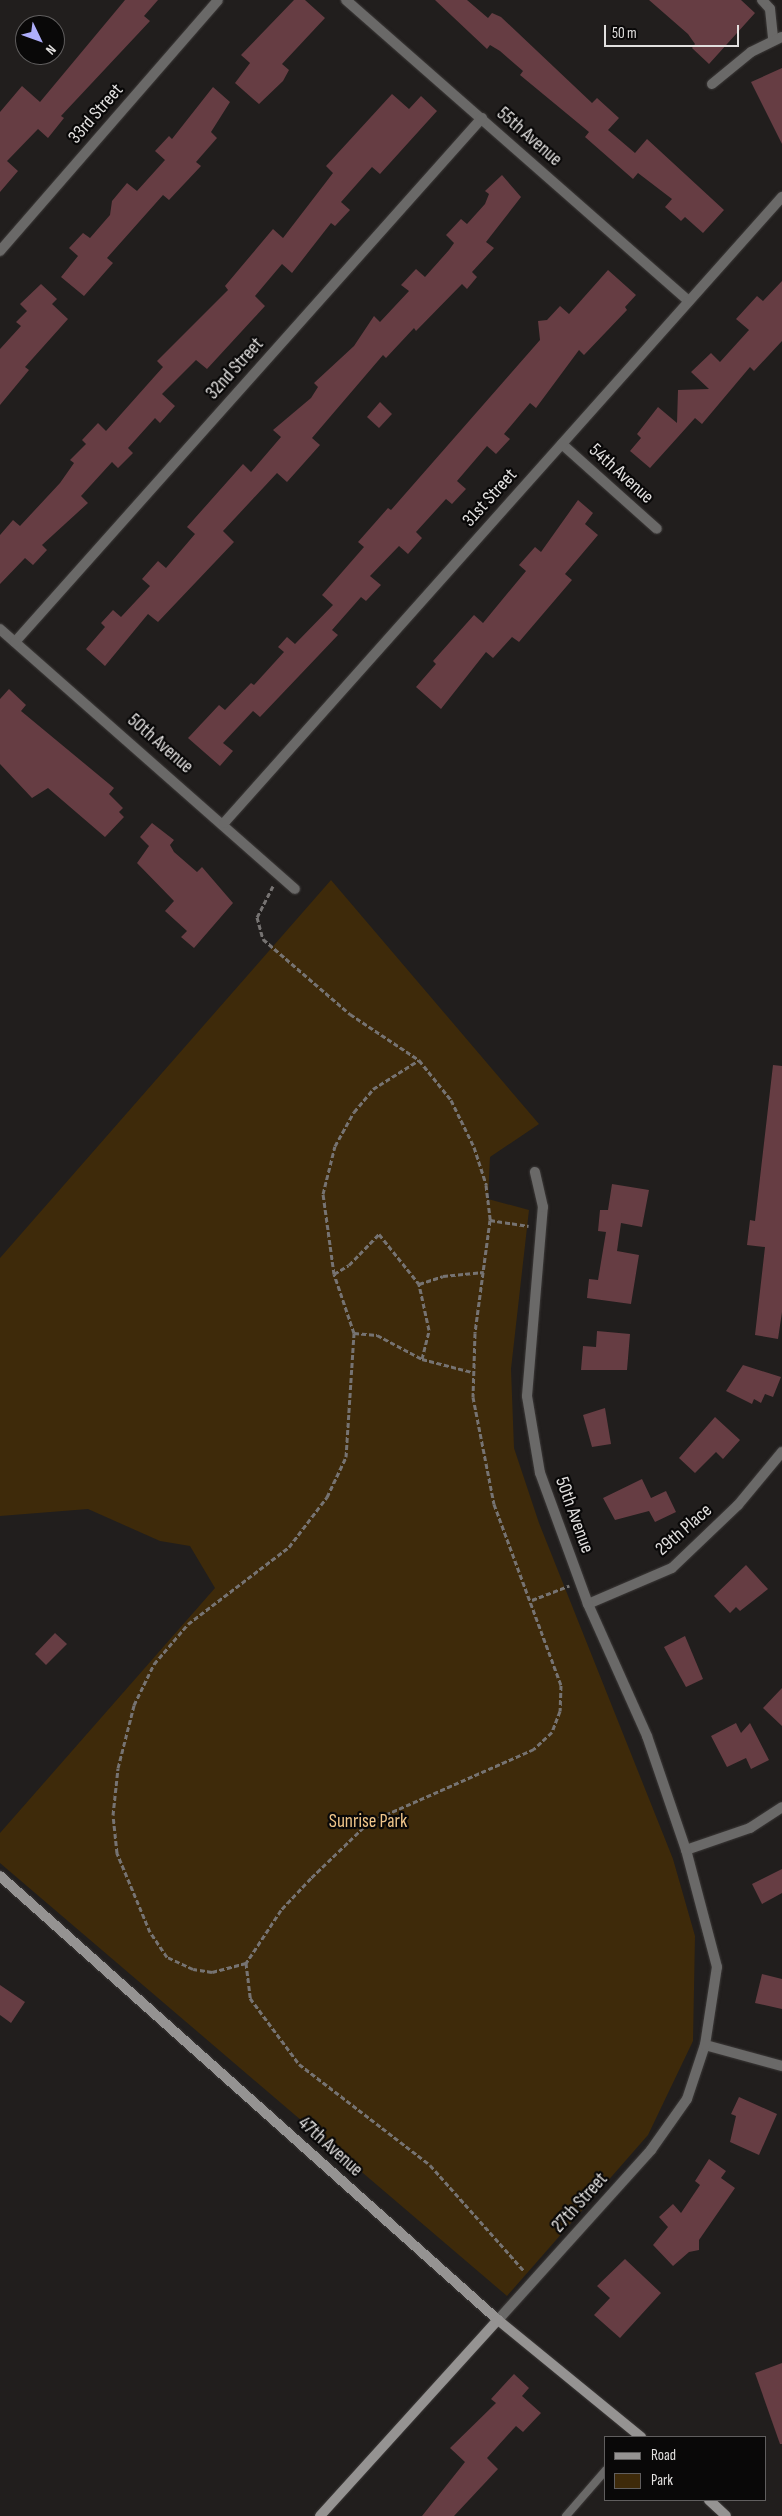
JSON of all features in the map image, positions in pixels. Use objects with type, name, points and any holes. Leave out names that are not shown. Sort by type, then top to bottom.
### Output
[{"type":"street","name":"33rd Street","points":[[0,251],[218,0]]},
{"type":"street","name":"55th Avenue","points":[[346,0],[689,301]]},
{"type":"street","points":[[712,84],[778,38],[770,10],[762,0]]},
{"type":"street","name":"32nd Street","points":[[15,642],[482,118]]},
{"type":"street","name":"31st Street","points":[[224,823],[782,197]]},
{"type":"street","name":"54th Avenue","points":[[562,444],[657,529]]},
{"type":"street","name":"50th Avenue","points":[[0,629],[224,823],[295,889]]},
{"type":"street","name":"50th Avenue","points":[[535,1172],[543,1207],[527,1396],[540,1473],[588,1604],[647,1736],[686,1850]]},
{"type":"street","name":"29th Place","points":[[588,1604],[672,1568],[738,1505],[782,1452]]},
{"type":"street","points":[[686,1850],[750,1828],[782,1807]]},
{"type":"street","name":"27th Street","points":[[320,2516],[651,2150],[687,2099],[705,2045],[717,1967],[686,1850]]},
{"type":"street","name":"47th Avenue","points":[[0,1876],[498,2320],[638,2436]]},
{"type":"street","points":[[705,2045],[782,2066]]},
{"type":"street","points":[[709,2501],[726,2516]]},
{"type":"lane","points":[[566,2516],[604,2472]]},
{"type":"path","points":[[281,876],[264,897],[256,918],[262,939],[350,1014],[418,1060],[450,1100],[474,1147],[486,1184],[490,1220],[472,1372],[494,1504],[532,1600],[561,1685],[560,1711],[552,1732],[534,1749],[369,1822],[281,1910],[246,1963],[250,1998],[270,2030],[299,2064],[430,2165],[534,2280]]},
{"type":"path","points":[[246,1963],[212,1972],[193,1969],[168,1957],[150,1932],[117,1853],[113,1815],[118,1768],[134,1705],[154,1664],[188,1624],[289,1546],[327,1497],[346,1456],[354,1333],[334,1274],[323,1194],[335,1146],[373,1089],[418,1060]]},
{"type":"path","points":[[490,1220],[542,1228]]},
{"type":"path","points":[[334,1274],[349,1265],[379,1234],[419,1284],[429,1330],[422,1359]]},
{"type":"path","points":[[419,1284],[443,1276],[484,1272]]},
{"type":"path","points":[[354,1333],[377,1335],[422,1359],[472,1372]]},
{"type":"path","points":[[532,1600],[580,1582]]},
{"type":"green space","name":"Sunrise Park","points":[[331,880],[539,1124],[490,1157],[488,1199],[529,1210],[511,1369],[514,1448],[539,1523],[673,1859],[695,1936],[693,2041],[648,2135],[507,2296],[0,1863],[0,1833],[215,1588],[190,1546],[160,1541],[88,1509],[0,1516],[0,1258]]},
{"type":"building","points":[[125,0],[158,0],[144,16],[150,21],[61,116],[64,118],[48,138],[38,129],[7,161],[18,171],[0,192],[0,112],[22,86],[40,102]]},
{"type":"building","points":[[294,0],[305,0],[325,18],[282,64],[289,70],[283,81],[259,104],[235,83],[250,63],[241,55]]},
{"type":"building","points":[[435,0],[467,0],[488,18],[492,13],[501,17],[592,103],[597,98],[619,118],[608,130],[635,153],[647,139],[724,210],[703,233],[685,217],[681,221],[665,207],[672,199],[638,173],[633,179],[585,137],[589,132],[520,75],[523,71],[500,51],[490,45],[487,49]]},
{"type":"building","points":[[649,0],[741,0],[755,13],[709,64],[692,48],[695,44],[688,34]]},
{"type":"building","points":[[782,68],[782,144],[751,82]]},
{"type":"building","points":[[213,87],[230,102],[211,132],[217,138],[196,162],[201,166],[169,200],[163,195],[107,258],[113,263],[84,296],[61,277],[78,256],[69,248],[83,233],[90,238],[110,215],[112,201],[127,183],[137,191],[165,160],[155,151],[169,136],[172,139]]},
{"type":"building","points":[[392,94],[409,109],[421,96],[437,111],[380,174],[372,167],[341,202],[350,210],[335,226],[331,223],[292,273],[282,264],[255,296],[265,306],[207,369],[196,360],[162,394],[175,406],[160,423],[155,418],[128,448],[133,453],[118,468],[112,462],[81,496],[88,503],[42,545],[47,550],[33,565],[25,558],[0,584],[0,535],[13,520],[20,526],[60,483],[74,463],[70,460],[86,444],[82,440],[98,423],[106,431],[163,367],[157,361],[228,290],[225,286],[273,229],[283,238],[333,173],[326,166]]},
{"type":"building","points":[[502,175],[521,197],[486,242],[494,248],[472,272],[477,277],[467,289],[462,284],[416,331],[414,328],[386,358],[383,355],[312,438],[320,445],[287,482],[277,473],[223,531],[234,542],[158,622],[148,614],[105,666],[86,649],[105,627],[101,623],[113,610],[121,617],[150,586],[142,579],[158,561],[166,568],[195,534],[187,527],[243,464],[251,472],[281,437],[273,430],[311,398],[318,387],[314,383],[354,346],[374,316],[380,322],[409,291],[401,285],[416,269],[425,277],[454,243],[446,235],[461,219],[467,224],[485,204],[489,194],[485,191]]},
{"type":"building","points":[[608,270],[636,295],[625,307],[627,310],[584,355],[579,350],[536,408],[530,403],[504,434],[510,439],[496,454],[487,446],[457,481],[466,489],[452,504],[446,499],[416,532],[422,538],[408,554],[399,546],[370,576],[381,585],[366,601],[361,597],[332,630],[338,635],[260,717],[253,711],[223,743],[233,751],[220,766],[188,738],[219,705],[225,710],[251,683],[254,685],[284,652],[278,647],[287,637],[295,644],[333,605],[322,595],[364,547],[358,542],[388,508],[391,510],[540,340],[538,321],[547,320],[560,306],[569,314]]},
{"type":"building","points":[[782,281],[782,341],[754,371],[750,367],[702,424],[695,418],[650,468],[630,451],[641,438],[637,434],[658,407],[677,423],[678,390],[709,389],[691,372],[711,353],[720,362],[749,330],[736,319],[757,296],[763,301]]},
{"type":"building","points":[[41,284],[57,299],[52,304],[68,319],[25,367],[29,370],[0,405],[0,349],[21,326],[16,322],[27,311],[20,304]]},
{"type":"building","points":[[380,402],[392,414],[379,428],[367,417]]},
{"type":"building","points":[[578,500],[593,513],[585,524],[598,535],[565,574],[572,580],[519,642],[512,637],[493,658],[486,652],[441,709],[416,687],[436,664],[433,661],[474,615],[483,623],[526,571],[519,565],[535,547],[541,552]]},
{"type":"building","points":[[9,689],[26,705],[21,711],[114,788],[109,794],[123,808],[119,812],[124,817],[105,837],[48,788],[32,798],[0,764],[0,699]]},
{"type":"building","points":[[152,823],[174,840],[170,845],[174,852],[197,872],[202,867],[233,903],[194,948],[181,937],[187,931],[165,911],[174,901],[137,863],[149,846],[140,837]]},
{"type":"building","points":[[773,1065],[782,1066],[782,1312],[778,1339],[755,1335],[765,1247],[747,1245],[750,1220],[755,1221]]},
{"type":"building","points":[[612,1184],[649,1190],[642,1227],[621,1223],[617,1251],[639,1255],[631,1304],[587,1298],[589,1279],[598,1280],[606,1232],[598,1231],[600,1210],[608,1210]]},
{"type":"building","points":[[597,1331],[630,1334],[627,1370],[581,1370],[583,1346],[596,1347]]},
{"type":"building","points":[[743,1365],[781,1377],[773,1397],[765,1394],[761,1403],[754,1399],[752,1404],[726,1391]]},
{"type":"building","points":[[605,1408],[611,1444],[592,1447],[583,1415]]},
{"type":"building","points":[[715,1417],[740,1440],[723,1459],[716,1452],[695,1473],[679,1458]]},
{"type":"building","points":[[642,1479],[651,1498],[666,1491],[676,1512],[655,1522],[649,1511],[615,1520],[603,1498]]},
{"type":"building","points":[[746,1565],[768,1589],[740,1611],[736,1607],[730,1613],[714,1596]]},
{"type":"building","points":[[55,1633],[67,1644],[46,1665],[35,1654]]},
{"type":"building","points":[[685,1636],[703,1679],[686,1687],[664,1647]]},
{"type":"building","points":[[782,1688],[782,1726],[763,1708]]},
{"type":"building","points":[[736,1723],[741,1733],[750,1723],[769,1760],[751,1769],[746,1758],[727,1767],[711,1736]]},
{"type":"building","points":[[782,1869],[782,1893],[762,1904],[752,1884]]},
{"type":"building","points":[[762,1974],[782,1979],[782,2009],[755,2003]]},
{"type":"building","points":[[0,1985],[25,2002],[11,2023],[0,2015]]},
{"type":"building","points":[[739,2097],[777,2114],[759,2155],[730,2142],[736,2116],[731,2114]]},
{"type":"building","points":[[709,2159],[726,2171],[721,2178],[735,2188],[699,2240],[699,2250],[689,2252],[673,2266],[653,2245],[668,2227],[659,2217],[673,2204],[681,2213],[700,2185],[695,2181]]},
{"type":"building","points":[[625,2259],[661,2293],[620,2338],[594,2315],[610,2298],[597,2286]]},
{"type":"building","points":[[782,2363],[782,2444],[780,2444],[755,2373]]},
{"type":"building","points":[[514,2374],[529,2388],[522,2396],[541,2413],[523,2432],[516,2426],[487,2458],[498,2469],[454,2516],[422,2516],[465,2462],[450,2448],[496,2403],[491,2399]]}]
